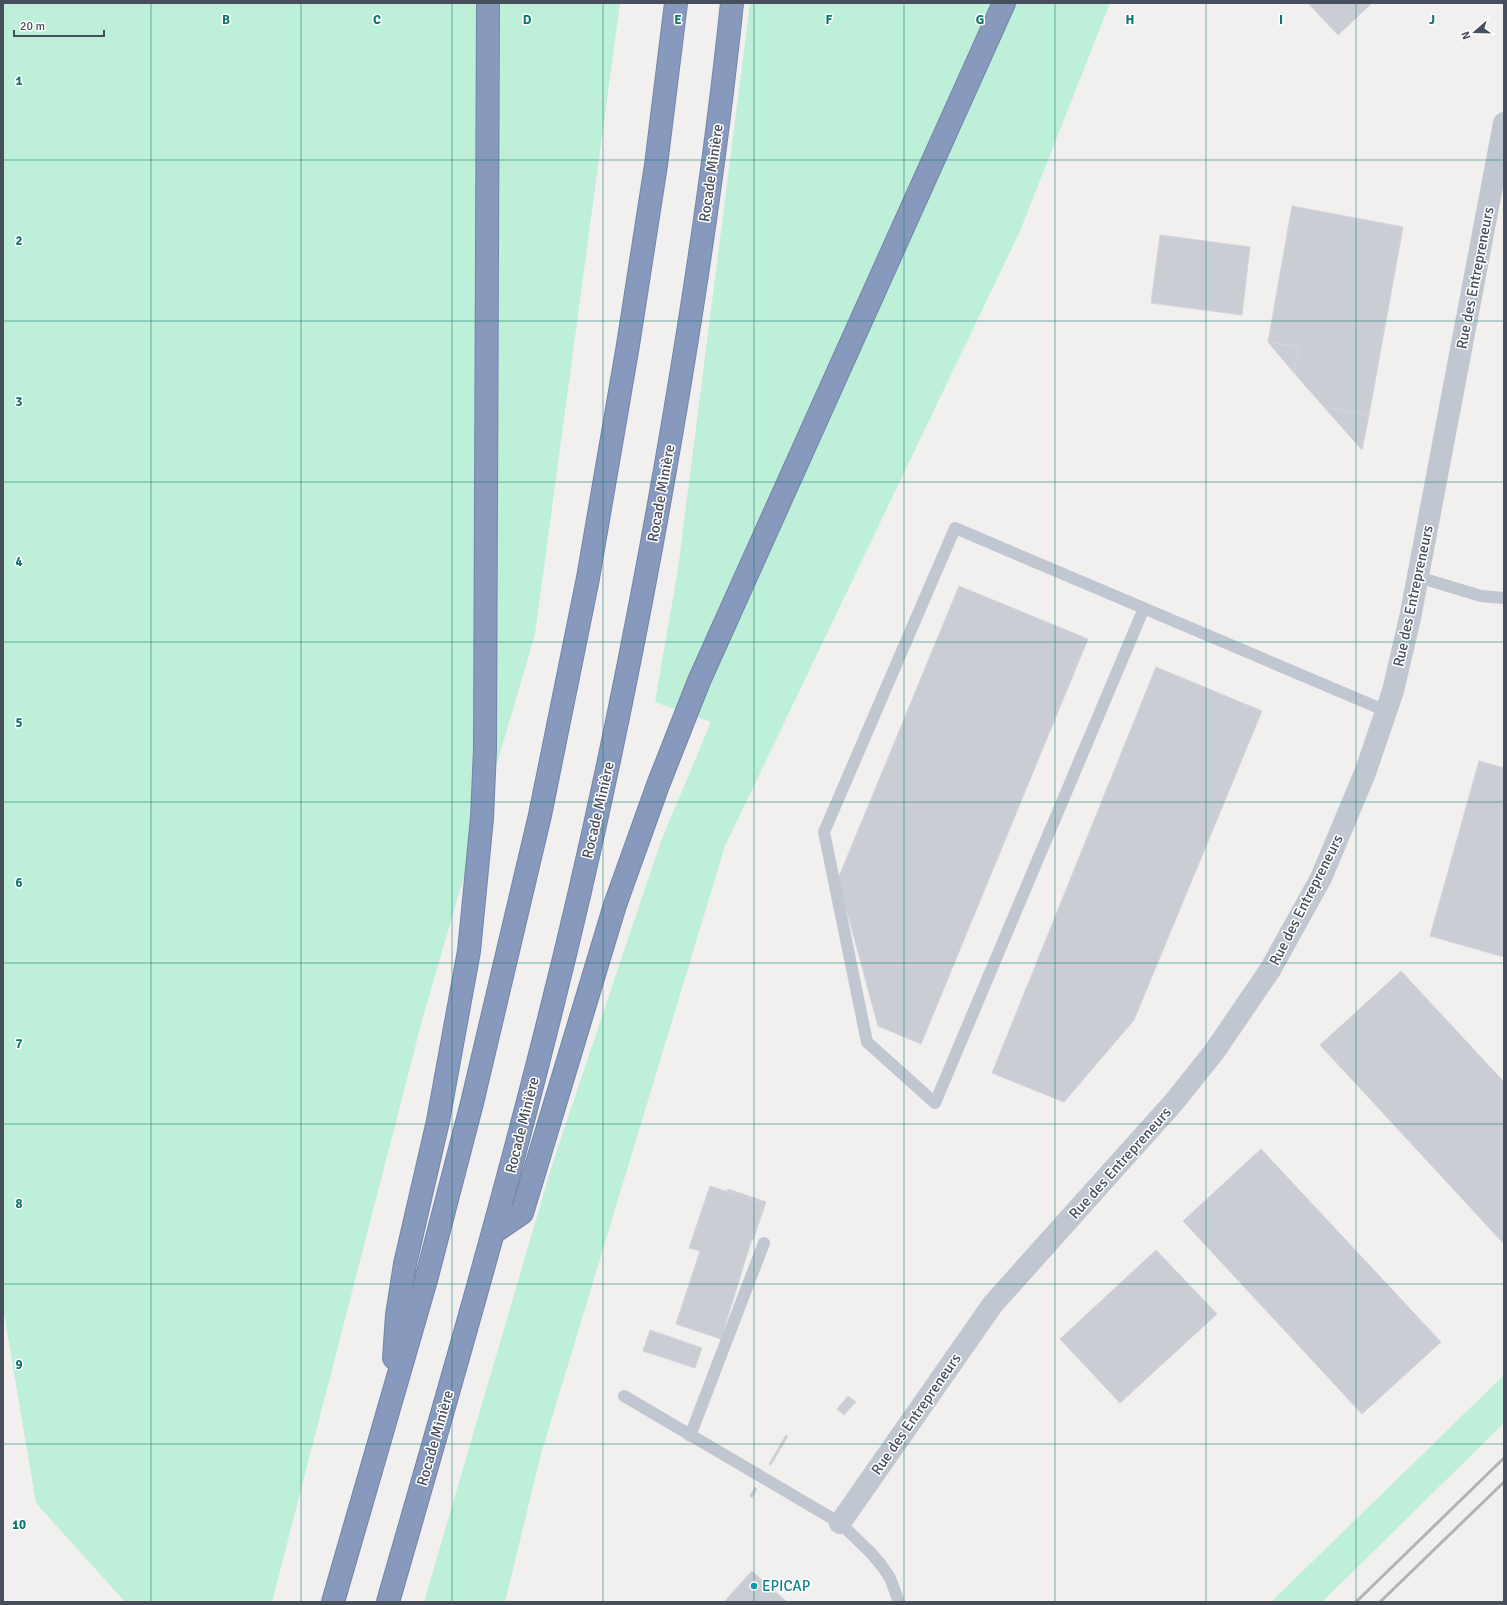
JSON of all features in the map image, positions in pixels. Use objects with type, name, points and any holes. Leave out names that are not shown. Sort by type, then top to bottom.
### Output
[{"type":"highway","points":[[390,1407],[400,1293],[405,1264],[438,1121],[461,998],[474,916],[482,818],[486,749],[488,3]]},
{"type":"highway","points":[[333,1602],[426,1280],[472,1103],[527,874],[588,578],[628,345],[655,172],[676,3]]},
{"type":"highway","name":"Rocade Minière","points":[[388,1602],[494,1232],[565,954],[604,784],[639,610],[688,330],[706,209],[732,3]]},
{"type":"highway","points":[[494,1232],[522,1213],[615,905],[658,785],[699,681],[1004,3]]},
{"type":"street","name":"Rue des Entrepreneurs","points":[[840,1524],[993,1304],[1174,1102],[1214,1052],[1252,997],[1286,942],[1321,878],[1365,774],[1394,691],[1418,577],[1504,124]]},
{"type":"lane","points":[[1144,608],[935,1103],[866,1042],[824,832],[955,528],[1144,608],[1386,711]]},
{"type":"lane","points":[[1418,577],[1481,596],[1504,598]]},
{"type":"lane","points":[[690,1436],[764,1243]]},
{"type":"lane","points":[[624,1396],[840,1524],[871,1553],[882,1566],[890,1578],[899,1602]]},
{"type":"green space","points":[[3,3],[620,3],[535,634],[424,1013],[272,1602],[125,1602],[36,1503],[3,1308]]},
{"type":"green space","points":[[750,3],[1110,3],[1020,231],[725,846],[541,1454],[505,1602],[424,1602],[552,1165],[661,841],[711,722],[655,702],[678,569]]},
{"type":"green space","points":[[1504,1375],[1504,1423],[1322,1602],[1271,1602]]},
{"type":"building","points":[[1308,3],[1372,3],[1338,35]]},
{"type":"building","points":[[1292,206],[1403,227],[1369,415],[1324,407],[1294,373],[1299,347],[1268,342]]},
{"type":"building","points":[[1160,235],[1250,247],[1242,315],[1151,303]]},
{"type":"building","points":[[1268,342],[1299,347],[1294,373]]},
{"type":"building","points":[[1324,407],[1369,415],[1362,450]]},
{"type":"building","points":[[959,586],[1088,639],[921,1044],[878,1026],[838,879]]},
{"type":"building","points":[[1156,667],[1262,711],[1134,1020],[1064,1102],[992,1073]]},
{"type":"building","points":[[1479,761],[1504,768],[1504,957],[1430,936]]},
{"type":"building","points":[[1401,971],[1504,1082],[1504,1244],[1320,1045]]},
{"type":"building","points":[[1261,1149],[1441,1342],[1362,1414],[1183,1221]]},
{"type":"building","points":[[710,1186],[763,1203],[721,1339],[676,1324],[700,1251],[689,1248]]},
{"type":"building","points":[[728,1189],[766,1202],[753,1240],[751,1240],[763,1203],[727,1192]]},
{"type":"building","points":[[1156,1250],[1217,1314],[1120,1403],[1060,1339]]},
{"type":"building","points":[[650,1330],[702,1348],[695,1368],[643,1351]]},
{"type":"building","points":[[848,1396],[856,1402],[844,1415],[837,1409]]},
{"type":"building","points":[[786,1435],[788,1436],[771,1465],[769,1464]]},
{"type":"building","points":[[755,1487],[757,1489],[752,1498],[750,1496]]},
{"type":"building","name":"EPICAP","points":[[752,1571],[787,1602],[724,1602]]},
{"type":"railway","points":[[1356,1602],[1504,1458]]},
{"type":"railway","points":[[1380,1602],[1504,1482]]},
{"type":"place","name":"EPICAP","points":[[754,1586]]}]
